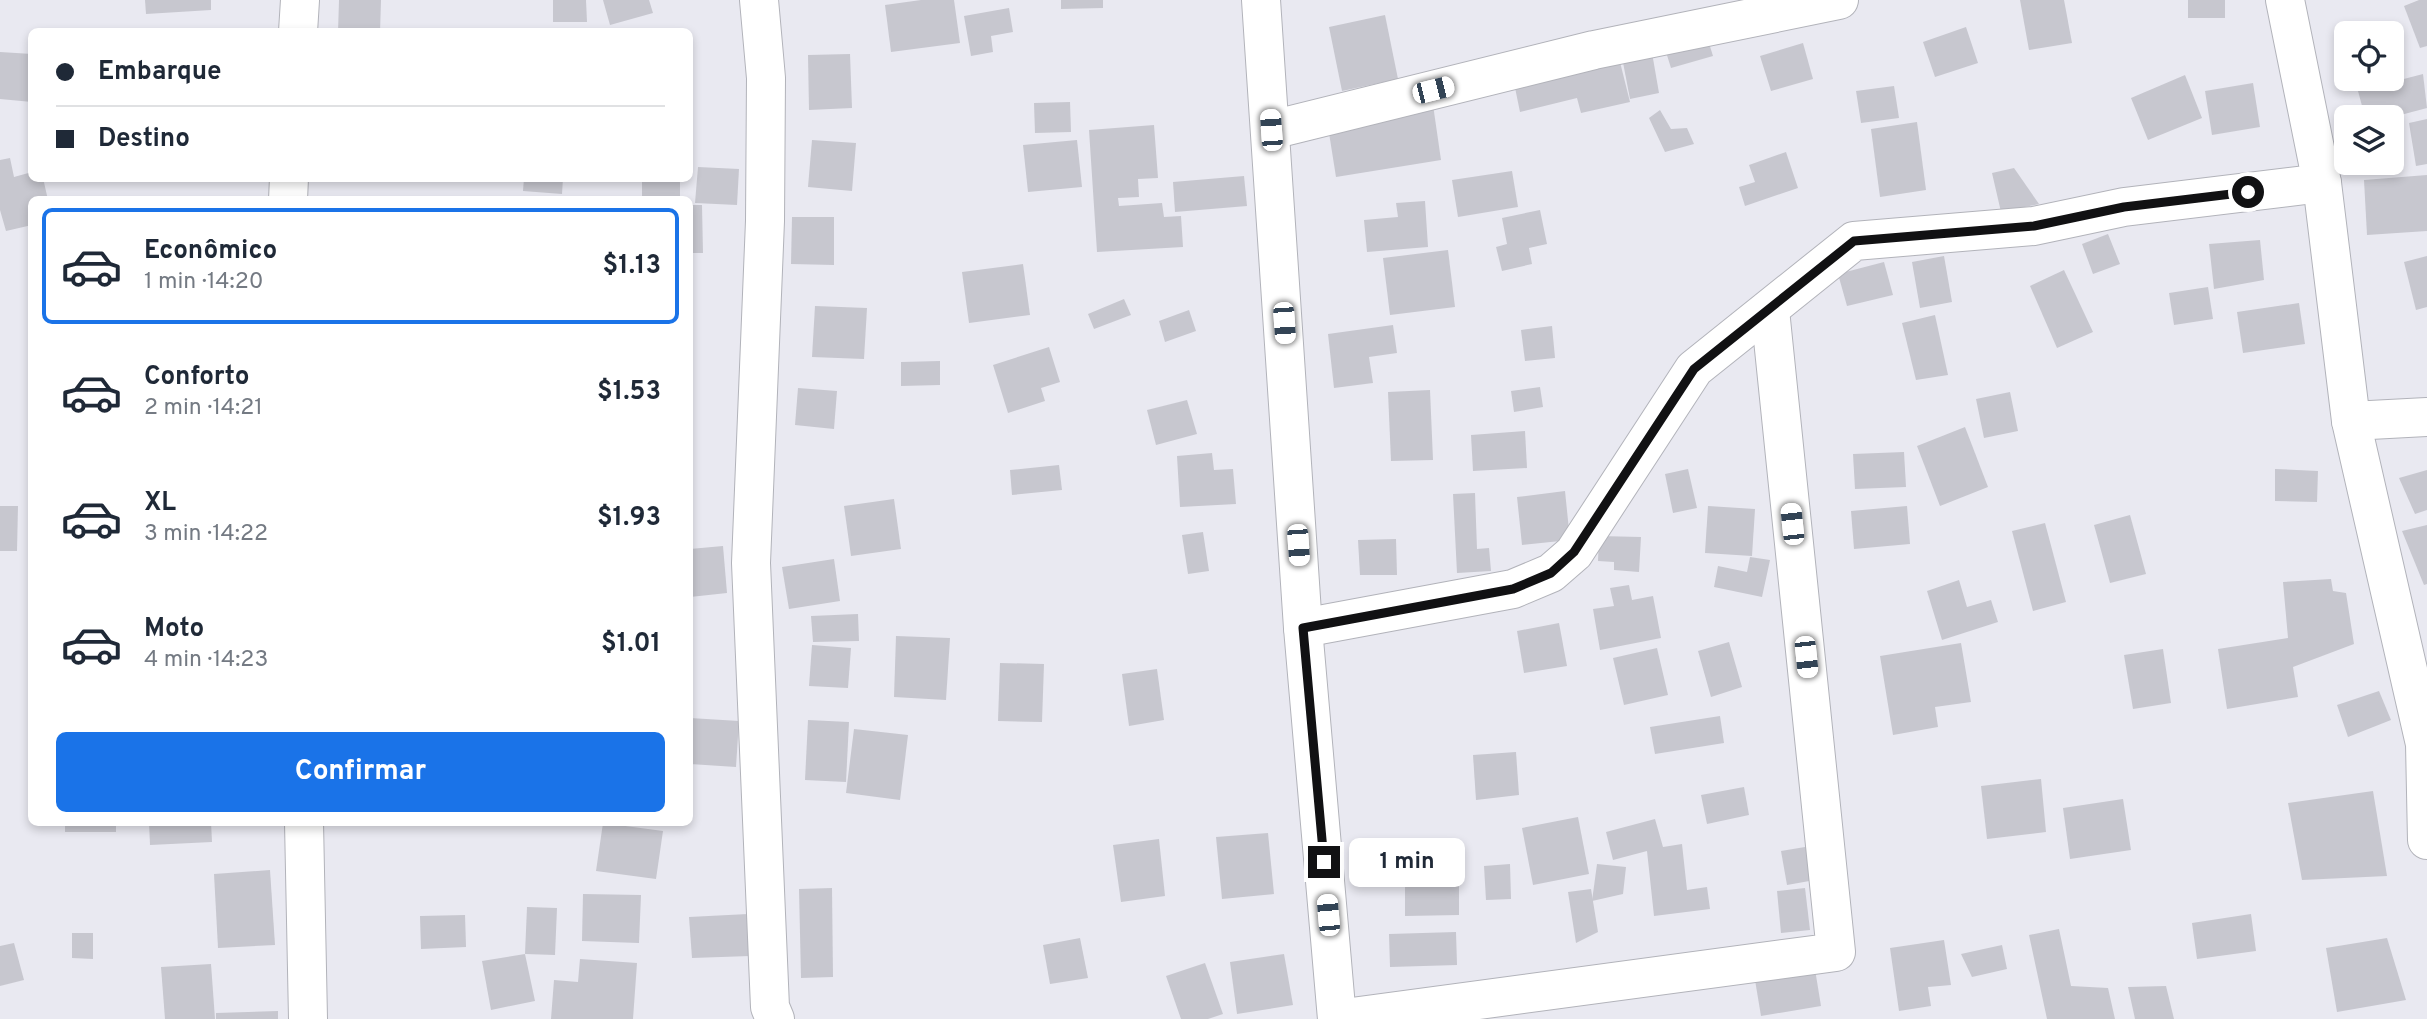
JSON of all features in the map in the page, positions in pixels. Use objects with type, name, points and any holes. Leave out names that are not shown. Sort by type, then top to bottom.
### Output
[{"type":"street","points":[[298,28],[300,0]]},
{"type":"street","points":[[759,0],[766,78],[765,221],[751,563],[770,1007],[775,1019]]},
{"type":"street","points":[[1261,0],[1303,628],[1337,1019],[1836,952],[1770,310]]},
{"type":"street","points":[[1271,130],[1594,50],[1839,0]]},
{"type":"street","points":[[2286,0],[2322,183],[2351,421],[2426,744],[2427,840]]},
{"type":"street","points":[[1303,628],[1513,589],[1551,573],[1574,552],[1694,369],[1854,241],[2034,226],[2124,207],[2322,183]]},
{"type":"street","points":[[2351,421],[2427,417]]},
{"type":"street","points":[[303,826],[308,1019]]},
{"type":"building","points":[[145,0],[211,0],[211,10],[146,14]]},
{"type":"building","points":[[339,0],[381,0],[380,28],[338,28]]},
{"type":"building","points":[[553,0],[586,0],[587,22],[553,22]]},
{"type":"building","points":[[603,0],[649,0],[653,13],[610,25]]},
{"type":"building","points":[[921,0],[954,0],[960,43],[891,52],[885,5]]},
{"type":"building","points":[[1061,0],[1103,0],[1103,8],[1061,9]]},
{"type":"building","points":[[2020,0],[2064,0],[2072,43],[2029,50]]},
{"type":"building","points":[[2188,0],[2225,0],[2225,18],[2188,18]]},
{"type":"building","points":[[2427,0],[2427,46],[2420,48],[2404,6]]},
{"type":"building","points":[[1009,8],[1013,32],[991,36],[993,52],[971,56],[964,16]]},
{"type":"building","points":[[1385,15],[1398,79],[1342,91],[1329,27]]},
{"type":"building","points":[[1704,27],[1713,56],[1671,68],[1662,39]]},
{"type":"building","points":[[1966,27],[1978,63],[1935,77],[1923,42]]},
{"type":"building","points":[[1803,43],[1813,79],[1771,91],[1760,56]]},
{"type":"building","points":[[1651,47],[1659,93],[1630,99],[1621,52]]},
{"type":"building","points":[[0,52],[28,54],[28,102],[0,99]]},
{"type":"building","points":[[850,54],[852,108],[809,110],[808,55]]},
{"type":"building","points":[[1618,54],[1630,102],[1581,113],[1577,98],[1520,112],[1513,78]]},
{"type":"building","points":[[2423,74],[2427,108],[2404,114],[2404,105],[2362,105],[2358,91],[2404,91],[2404,79]]},
{"type":"building","points":[[2185,75],[2202,118],[2148,140],[2131,98]]},
{"type":"building","points":[[2253,83],[2260,127],[2212,135],[2205,91]]},
{"type":"building","points":[[1894,86],[1899,118],[1861,123],[1856,91]]},
{"type":"building","points":[[1432,98],[1441,160],[1336,177],[1326,114]]},
{"type":"building","points":[[1070,102],[1071,132],[1035,133],[1034,103]]},
{"type":"building","points":[[1660,110],[1671,129],[1687,128],[1694,144],[1665,152],[1649,118]]},
{"type":"building","points":[[2427,119],[2427,164],[2416,166],[2409,123]]},
{"type":"building","points":[[1917,122],[1926,190],[1880,197],[1871,129]]},
{"type":"building","points":[[1154,125],[1158,178],[1138,179],[1139,197],[1118,198],[1119,206],[1162,203],[1164,217],[1181,216],[1183,247],[1097,252],[1089,130]]},
{"type":"building","points":[[812,140],[856,143],[852,191],[808,187]]},
{"type":"building","points":[[1077,140],[1082,187],[1028,192],[1023,145]]},
{"type":"building","points":[[1786,152],[1798,188],[1745,206],[1739,187],[1755,182],[1749,165]]},
{"type":"building","points":[[10,158],[14,177],[28,173],[28,182],[44,182],[47,196],[28,196],[28,226],[6,231],[0,210],[0,160]]},
{"type":"building","points":[[698,167],[739,169],[737,205],[695,203]]},
{"type":"building","points":[[2014,168],[2039,204],[2001,212],[1992,173]]},
{"type":"building","points":[[1512,171],[1518,207],[1458,217],[1452,180]]},
{"type":"building","points":[[2427,175],[2427,231],[2367,235],[2364,180]]},
{"type":"building","points":[[1244,176],[1247,206],[1175,212],[1173,182]]},
{"type":"building","points":[[524,182],[563,182],[562,194],[523,191]]},
{"type":"building","points":[[642,182],[680,182],[680,196],[642,196]]},
{"type":"building","points":[[1425,201],[1428,247],[1367,252],[1364,220],[1398,217],[1396,203]]},
{"type":"building","points":[[693,205],[702,205],[703,253],[693,253]]},
{"type":"building","points":[[1540,210],[1547,244],[1529,248],[1532,264],[1502,271],[1496,247],[1507,244],[1502,218]]},
{"type":"building","points":[[792,217],[834,217],[834,265],[791,264]]},
{"type":"building","points":[[2108,234],[2120,264],[2093,274],[2082,244]]},
{"type":"building","points":[[2260,240],[2264,280],[2214,289],[2209,244]]},
{"type":"building","points":[[1448,250],[1455,307],[1390,315],[1383,258]]},
{"type":"building","points":[[1944,256],[1952,302],[1920,308],[1912,262]]},
{"type":"building","points":[[2427,256],[2427,307],[2416,310],[2404,262]]},
{"type":"building","points":[[1884,262],[1893,295],[1847,306],[1838,274]]},
{"type":"building","points":[[1023,264],[1030,315],[969,323],[962,272]]},
{"type":"building","points":[[2064,270],[2093,332],[2057,348],[2030,286]]},
{"type":"building","points":[[2208,287],[2213,319],[2174,325],[2169,293]]},
{"type":"building","points":[[1124,299],[1131,315],[1094,329],[1088,314]]},
{"type":"building","points":[[2299,303],[2305,344],[2243,353],[2237,312]]},
{"type":"building","points":[[815,306],[867,308],[864,359],[812,357]]},
{"type":"building","points":[[1189,310],[1196,331],[1165,342],[1159,321]]},
{"type":"building","points":[[1935,315],[1948,375],[1916,380],[1902,323]]},
{"type":"building","points":[[1393,325],[1397,353],[1369,357],[1373,383],[1334,388],[1328,334]]},
{"type":"building","points":[[1552,326],[1555,358],[1525,361],[1521,330]]},
{"type":"building","points":[[1049,347],[1060,382],[1041,388],[1045,401],[1008,413],[993,365]]},
{"type":"building","points":[[940,361],[940,385],[901,386],[901,362]]},
{"type":"building","points":[[1540,387],[1543,407],[1514,412],[1511,391]]},
{"type":"building","points":[[798,388],[837,391],[834,429],[795,425]]},
{"type":"building","points":[[1430,390],[1433,460],[1391,461],[1388,392]]},
{"type":"building","points":[[2010,392],[2018,431],[1984,438],[1976,399]]},
{"type":"building","points":[[1187,400],[1197,434],[1156,445],[1147,410]]},
{"type":"building","points":[[1965,427],[1988,487],[1940,506],[1917,446]]},
{"type":"building","points":[[1525,431],[1527,468],[1473,471],[1471,435]]},
{"type":"building","points":[[1904,452],[1906,487],[1855,489],[1853,454]]},
{"type":"building","points":[[1212,453],[1214,470],[1233,469],[1236,504],[1180,507],[1177,456]]},
{"type":"building","points":[[1059,465],[1062,490],[1012,495],[1010,470]]},
{"type":"building","points":[[1688,469],[1697,508],[1673,513],[1665,474]]},
{"type":"building","points":[[2275,469],[2318,471],[2317,502],[2275,501]]},
{"type":"building","points":[[2427,470],[2427,510],[2415,514],[2399,478]]},
{"type":"building","points":[[1565,491],[1570,540],[1522,545],[1517,497]]},
{"type":"building","points":[[1475,493],[1477,549],[1489,548],[1491,571],[1457,573],[1453,494]]},
{"type":"building","points":[[894,499],[901,549],[851,556],[844,506]]},
{"type":"building","points":[[0,506],[18,506],[17,551],[0,551]]},
{"type":"building","points":[[1708,506],[1755,509],[1752,556],[1705,553]]},
{"type":"building","points":[[1907,506],[1910,544],[1854,549],[1851,511]]},
{"type":"building","points":[[2130,515],[2146,574],[2110,583],[2094,525]]},
{"type":"building","points":[[2045,523],[2066,602],[2033,611],[2012,531]]},
{"type":"building","points":[[2427,525],[2427,584],[2424,585],[2402,531]]},
{"type":"building","points":[[1203,532],[1209,571],[1188,574],[1182,535]]},
{"type":"building","points":[[1599,536],[1641,537],[1639,572],[1614,570],[1614,562],[1598,561]]},
{"type":"building","points":[[1396,539],[1397,575],[1360,575],[1358,540]]},
{"type":"building","points":[[723,546],[727,593],[693,597],[693,549]]},
{"type":"building","points":[[1750,557],[1770,560],[1762,597],[1714,587],[1718,566],[1747,572]]},
{"type":"building","points":[[834,559],[840,601],[789,609],[782,567]]},
{"type":"building","points":[[2331,579],[2333,591],[2346,593],[2354,644],[2293,667],[2298,697],[2227,709],[2218,649],[2288,638],[2283,582]]},
{"type":"building","points":[[1959,580],[1967,607],[1991,600],[1998,622],[1942,640],[1927,591]]},
{"type":"building","points":[[1629,585],[1632,600],[1653,596],[1661,638],[1600,650],[1593,609],[1614,606],[1610,588]]},
{"type":"building","points":[[858,614],[859,641],[813,642],[811,616]]},
{"type":"building","points":[[1559,623],[1567,666],[1524,673],[1517,631]]},
{"type":"building","points":[[896,636],[950,638],[946,700],[894,697]]},
{"type":"building","points":[[1729,642],[1742,687],[1711,697],[1698,651]]},
{"type":"building","points":[[1961,643],[1971,702],[1935,707],[1938,727],[1893,735],[1880,656]]},
{"type":"building","points":[[812,645],[851,648],[848,688],[809,686]]},
{"type":"building","points":[[1657,648],[1668,695],[1624,705],[1613,658]]},
{"type":"building","points":[[2163,649],[2171,703],[2133,709],[2124,655]]},
{"type":"building","points":[[1000,663],[1044,664],[1042,722],[998,721]]},
{"type":"building","points":[[1157,669],[1164,720],[1129,726],[1122,674]]},
{"type":"building","points":[[2379,691],[2391,720],[2348,737],[2337,705]]},
{"type":"building","points":[[1720,716],[1724,743],[1655,754],[1650,727]]},
{"type":"building","points":[[693,718],[739,721],[736,767],[693,764]]},
{"type":"building","points":[[808,720],[849,722],[846,782],[805,780]]},
{"type":"building","points":[[854,729],[908,735],[900,800],[846,793]]},
{"type":"building","points":[[1516,752],[1519,795],[1476,800],[1473,755]]},
{"type":"building","points":[[2041,779],[2046,832],[1987,839],[1981,786]]},
{"type":"building","points":[[1744,787],[1749,815],[1707,824],[1701,795]]},
{"type":"building","points":[[2373,791],[2387,876],[2302,880],[2288,803]]},
{"type":"building","points":[[2123,799],[2131,850],[2070,859],[2063,808]]},
{"type":"building","points":[[1578,817],[1589,874],[1533,885],[1522,828]]},
{"type":"building","points":[[1655,819],[1663,847],[1682,844],[1687,890],[1707,887],[1710,909],[1654,916],[1647,851],[1613,860],[1606,832]]},
{"type":"building","points":[[65,826],[116,826],[116,832],[65,832]]},
{"type":"building","points":[[149,826],[211,826],[212,842],[150,845]]},
{"type":"building","points":[[603,826],[663,831],[656,879],[596,871]]},
{"type":"building","points":[[1268,833],[1274,894],[1222,899],[1216,837]]},
{"type":"building","points":[[1159,839],[1165,896],[1121,902],[1113,845]]},
{"type":"building","points":[[1811,846],[1815,880],[1787,885],[1781,851]]},
{"type":"building","points":[[1459,864],[1459,915],[1405,916],[1405,865]]},
{"type":"building","points":[[1510,864],[1511,899],[1486,900],[1484,866]]},
{"type":"building","points":[[1597,864],[1626,867],[1623,894],[1592,901]]},
{"type":"building","points":[[270,870],[275,945],[218,948],[214,874]]},
{"type":"building","points":[[832,888],[833,977],[801,978],[799,889]]},
{"type":"building","points":[[1805,888],[1810,930],[1781,933],[1777,891]]},
{"type":"building","points":[[1591,889],[1598,932],[1576,943],[1568,892]]},
{"type":"building","points":[[583,894],[641,895],[639,943],[582,941]]},
{"type":"building","points":[[527,907],[557,908],[555,955],[525,954]]},
{"type":"building","points":[[748,914],[750,956],[692,958],[689,917]]},
{"type":"building","points":[[2251,914],[2256,951],[2197,959],[2192,923]]},
{"type":"building","points":[[465,915],[466,947],[421,949],[420,916]]},
{"type":"building","points":[[2059,929],[2071,986],[2108,988],[2115,1019],[2047,1019],[2029,935]]},
{"type":"building","points":[[1456,932],[1457,965],[1390,967],[1389,934]]},
{"type":"building","points":[[72,933],[93,933],[93,959],[72,958]]},
{"type":"building","points":[[1080,938],[1088,978],[1050,984],[1043,945]]},
{"type":"building","points":[[2387,938],[2406,1000],[2337,1012],[2326,948]]},
{"type":"building","points":[[1944,940],[1951,985],[1928,987],[1931,1006],[1899,1011],[1890,948]]},
{"type":"building","points":[[14,943],[24,980],[0,986],[0,946]]},
{"type":"building","points":[[2002,945],[2007,969],[1972,977],[1961,954]]},
{"type":"building","points":[[525,954],[535,1001],[491,1010],[482,961]]},
{"type":"building","points":[[1284,954],[1293,1005],[1237,1014],[1230,962]]},
{"type":"building","points":[[1813,957],[1821,1006],[1761,1016],[1753,968]]},
{"type":"building","points":[[580,959],[637,963],[633,1019],[551,1019],[554,980],[578,982]]},
{"type":"building","points":[[1205,963],[1223,1014],[1208,1019],[1181,1019],[1166,976]]},
{"type":"building","points":[[211,964],[215,1019],[165,1019],[161,967]]},
{"type":"building","points":[[2166,986],[2174,1019],[2135,1019],[2128,987]]},
{"type":"building","points":[[278,1011],[278,1019],[216,1019],[216,1013]]},
{"type":"route","points":[[1324,862],[1303,628],[1513,589],[1551,573],[1574,552],[1588,533],[1694,369],[1854,241],[2034,226],[2124,207],[2248,192]]}]
